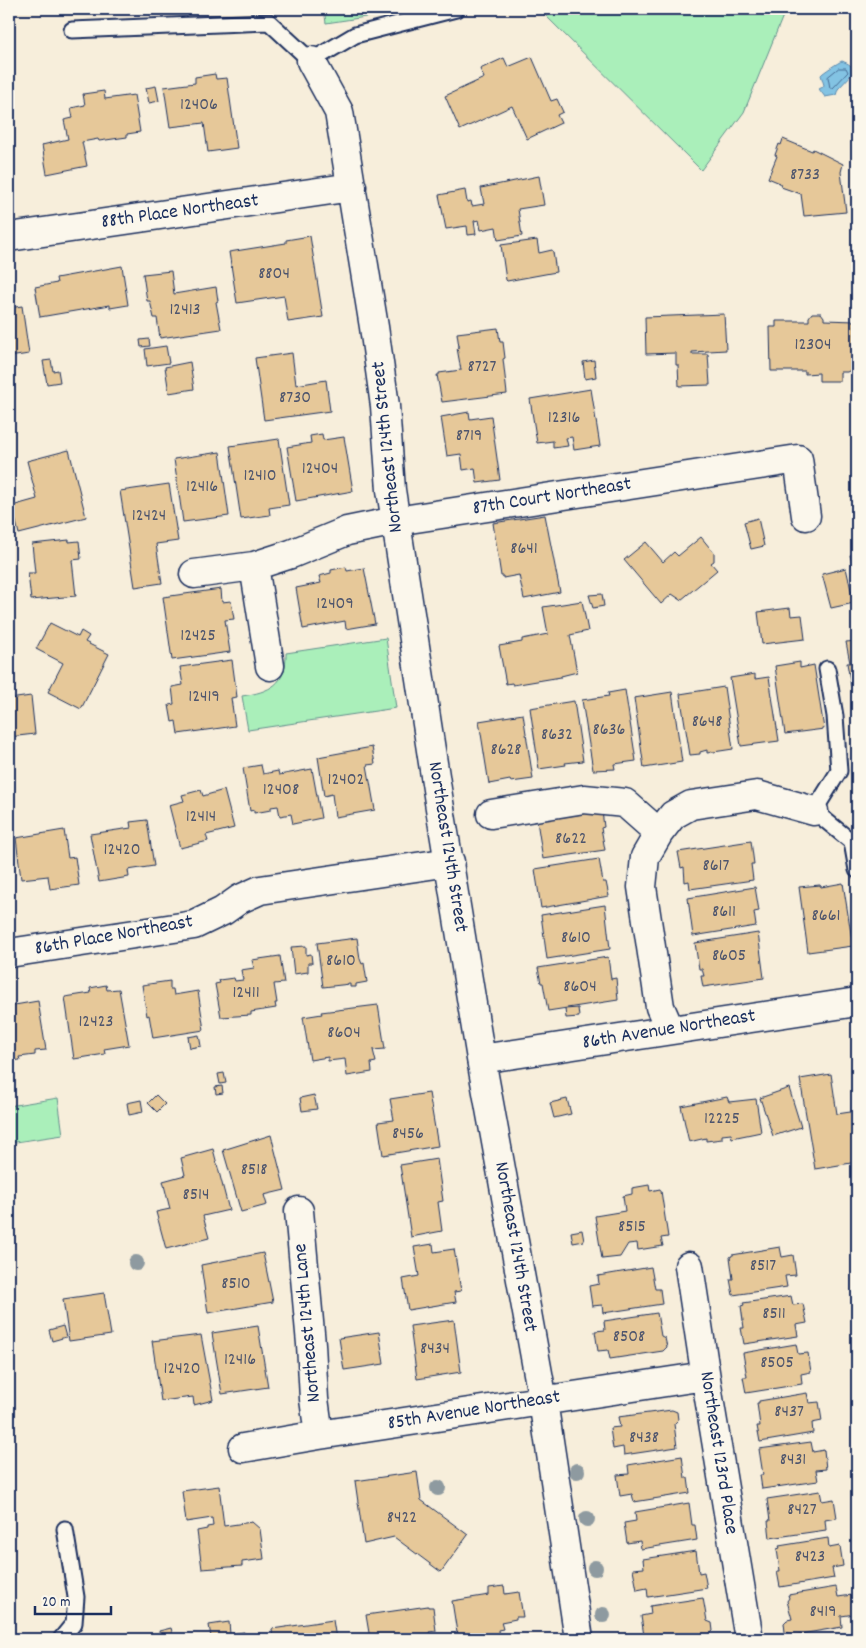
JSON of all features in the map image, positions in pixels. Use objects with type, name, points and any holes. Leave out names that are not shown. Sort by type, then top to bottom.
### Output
[{"type":"street","name":"Northeast 124th Street","points":[[310,60],[339,112],[352,187],[385,406],[391,490],[482,1059],[542,1401],[579,1639]]},
{"type":"street","name":"88th Place Northeast","points":[[9,237],[352,187]]},
{"type":"street","name":"87th Court Northeast","points":[[194,574],[254,566],[291,554],[347,531],[396,521],[798,459],[806,516]]},
{"type":"street","points":[[254,566],[270,666]]},
{"type":"street","points":[[670,1030],[660,1007],[642,887],[645,857],[659,833],[673,815],[691,805],[757,795],[814,811]]},
{"type":"street","points":[[491,814],[584,798],[625,803],[659,833]]},
{"type":"street","name":"86th Place Northeast","points":[[9,953],[194,925],[260,890],[450,862]]},
{"type":"street","name":"86th Avenue Northeast","points":[[482,1059],[857,1002]]},
{"type":"street","name":"Northeast 124th Lane","points":[[299,1211],[314,1399],[319,1434]]},
{"type":"street","name":"Northeast 123rd Place","points":[[689,1266],[749,1639]]},
{"type":"street","name":"85th Avenue Northeast","points":[[243,1448],[319,1434],[706,1376]]},
{"type":"lane","points":[[72,30],[269,22],[310,60],[355,35],[456,9]]},
{"type":"lane","points":[[827,669],[835,716],[840,771],[814,811],[852,842],[857,870]]},
{"type":"lane","points":[[61,1639],[74,1623],[76,1597],[65,1529]]},
{"type":"green space","points":[[324,9],[419,9],[326,23]]},
{"type":"green space","points":[[539,9],[788,9],[785,11],[744,112],[701,170]]},
{"type":"green space","points":[[386,638],[396,708],[248,730],[242,696],[261,692],[275,685],[280,679],[286,664],[286,653]]},
{"type":"green space","points":[[58,1098],[63,1135],[9,1143],[9,1106]]},
{"type":"water","points":[[842,61],[850,65],[853,73],[838,89],[836,95],[825,97],[819,89],[824,85],[821,75]]},
{"type":"building","points":[[532,57],[551,101],[557,99],[563,112],[557,115],[561,123],[527,139],[512,106],[460,130],[445,96],[484,78],[480,69],[504,58],[508,67]]},
{"type":"building","points":[[215,74],[216,79],[227,78],[237,148],[208,152],[204,123],[170,127],[164,87],[195,83],[195,77]]},
{"type":"building","points":[[156,86],[159,101],[149,103],[146,88]]},
{"type":"building","points":[[104,91],[105,99],[134,95],[140,132],[127,134],[127,137],[82,142],[87,166],[47,174],[42,145],[68,139],[64,120],[73,118],[71,108],[85,105],[83,94]]},
{"type":"building","points":[[783,139],[812,151],[813,149],[843,164],[841,172],[846,212],[804,216],[801,194],[781,187],[780,183],[768,178],[777,156],[775,155],[779,144],[781,145]]},
{"type":"building","points":[[539,176],[544,205],[518,209],[522,236],[498,240],[496,227],[481,230],[479,220],[474,221],[476,234],[468,235],[467,226],[446,229],[439,195],[465,190],[467,202],[471,201],[472,206],[484,204],[481,188]]},
{"type":"building","points":[[310,236],[323,317],[288,322],[284,296],[237,303],[229,252],[286,243],[286,240]]},
{"type":"building","points":[[537,240],[539,253],[552,250],[556,272],[507,281],[501,245]]},
{"type":"building","points":[[122,266],[128,305],[110,308],[110,305],[40,317],[35,287],[57,283],[56,278]]},
{"type":"building","points":[[171,271],[174,294],[216,287],[218,301],[216,302],[221,329],[160,338],[157,318],[154,318],[150,301],[147,301],[143,274]]},
{"type":"building","points":[[22,306],[29,354],[9,357],[9,308]]},
{"type":"building","points":[[812,313],[821,313],[824,320],[855,321],[856,363],[853,369],[847,372],[840,372],[840,381],[819,381],[819,373],[805,374],[805,371],[771,371],[770,327],[776,327],[776,321],[809,321]]},
{"type":"building","points":[[724,314],[726,350],[692,352],[692,354],[708,354],[710,385],[679,386],[676,353],[646,354],[645,317]]},
{"type":"building","points":[[498,328],[500,342],[503,342],[507,394],[442,402],[437,375],[439,373],[461,370],[457,348],[459,347],[457,333]]},
{"type":"building","points":[[149,339],[150,346],[141,347],[140,340]]},
{"type":"building","points":[[166,346],[169,363],[147,366],[145,349]]},
{"type":"building","points":[[292,353],[296,385],[326,380],[330,411],[264,420],[255,358]]},
{"type":"building","points":[[51,360],[53,371],[58,370],[60,382],[47,384],[43,361]]},
{"type":"building","points":[[594,360],[596,377],[585,379],[583,362]]},
{"type":"building","points":[[190,362],[194,389],[169,393],[165,367]]},
{"type":"building","points":[[591,389],[600,446],[574,450],[572,437],[566,438],[568,446],[553,448],[553,441],[537,443],[530,399]]},
{"type":"building","points":[[469,412],[470,419],[491,416],[500,480],[477,483],[475,468],[463,470],[461,454],[447,456],[441,417]]},
{"type":"building","points":[[322,434],[323,440],[344,437],[353,491],[296,501],[287,447],[311,443],[310,436]]},
{"type":"building","points":[[279,439],[289,505],[269,508],[270,515],[241,519],[230,446]]},
{"type":"building","points":[[69,450],[86,517],[19,534],[12,506],[37,499],[27,461]]},
{"type":"building","points":[[220,452],[229,516],[183,522],[174,459]]},
{"type":"building","points":[[169,484],[178,541],[156,544],[162,583],[135,587],[120,491]]},
{"type":"building","points":[[545,515],[560,592],[524,599],[519,575],[503,578],[501,576],[493,523]]},
{"type":"building","points":[[758,518],[764,546],[751,549],[744,522]]},
{"type":"building","points":[[701,537],[714,553],[714,561],[711,563],[717,570],[681,600],[672,594],[661,604],[624,560],[646,542],[663,562],[674,552],[678,556]]},
{"type":"building","points":[[69,540],[69,542],[79,541],[81,559],[72,560],[76,596],[31,600],[28,573],[35,573],[32,544]]},
{"type":"building","points":[[857,554],[857,587],[850,555]]},
{"type":"building","points":[[346,567],[347,571],[364,568],[375,624],[346,629],[345,621],[303,629],[296,588],[321,583],[319,576],[331,573],[331,570]]},
{"type":"building","points":[[846,568],[854,603],[831,608],[822,574]]},
{"type":"building","points":[[221,589],[222,602],[231,601],[234,619],[225,620],[230,652],[172,660],[163,597]]},
{"type":"building","points":[[602,594],[604,606],[593,608],[589,595]]},
{"type":"building","points":[[582,601],[588,631],[570,635],[577,672],[561,677],[513,685],[512,683],[506,684],[499,646],[522,642],[522,639],[548,634],[543,607]]},
{"type":"building","points":[[790,608],[791,616],[802,615],[805,639],[762,644],[758,612]]},
{"type":"building","points":[[50,623],[78,637],[81,631],[89,636],[85,642],[109,654],[81,709],[48,692],[63,663],[36,649]]},
{"type":"building","points":[[857,641],[857,685],[851,686],[847,663],[850,663],[846,642]]},
{"type":"building","points":[[232,660],[237,697],[231,698],[235,726],[178,734],[176,721],[172,722],[169,705],[174,704],[172,687],[183,685],[180,667]]},
{"type":"building","points":[[800,662],[800,668],[814,665],[824,729],[785,734],[775,666]]},
{"type":"building","points":[[755,674],[755,679],[769,677],[779,741],[741,746],[730,678]]},
{"type":"building","points":[[724,687],[733,749],[707,753],[707,750],[700,752],[700,754],[690,755],[680,694]]},
{"type":"building","points":[[625,690],[636,761],[614,764],[615,769],[593,770],[582,700],[609,696],[608,693]]},
{"type":"building","points":[[672,692],[682,762],[644,768],[634,698]]},
{"type":"building","points":[[31,696],[35,734],[9,737],[9,699]]},
{"type":"building","points":[[574,701],[583,761],[539,769],[530,708]]},
{"type":"building","points":[[523,714],[533,779],[511,782],[510,780],[489,784],[479,721]]},
{"type":"building","points":[[372,747],[375,764],[367,765],[375,810],[335,817],[332,794],[324,796],[318,757]]},
{"type":"building","points":[[261,765],[263,774],[278,771],[279,775],[312,769],[321,818],[293,824],[291,814],[280,816],[278,806],[271,807],[271,810],[254,813],[254,810],[250,811],[243,768]]},
{"type":"building","points":[[201,790],[203,796],[224,790],[234,828],[206,835],[208,841],[180,848],[169,805],[184,801],[182,795]]},
{"type":"building","points":[[602,811],[604,827],[601,828],[605,850],[543,859],[537,821]]},
{"type":"building","points":[[147,820],[154,866],[128,870],[129,877],[99,882],[90,834],[131,828],[130,822]]},
{"type":"building","points":[[64,830],[68,858],[75,857],[79,885],[50,889],[48,876],[21,879],[16,838]]},
{"type":"building","points":[[751,841],[754,864],[751,864],[753,880],[690,889],[689,881],[685,882],[684,867],[681,868],[678,852]]},
{"type":"building","points":[[599,859],[603,882],[606,882],[609,896],[541,908],[535,869]]},
{"type":"building","points":[[843,883],[853,946],[808,952],[799,887],[820,885],[821,887]]},
{"type":"building","points":[[755,887],[759,911],[754,912],[756,926],[693,936],[688,898]]},
{"type":"building","points":[[605,905],[610,949],[547,959],[541,915]]},
{"type":"building","points":[[758,933],[764,978],[703,987],[701,976],[704,976],[702,969],[699,969],[695,943]]},
{"type":"building","points":[[357,938],[360,959],[362,964],[364,963],[367,982],[356,984],[356,987],[350,987],[350,984],[323,987],[317,943]]},
{"type":"building","points":[[306,946],[306,955],[311,954],[312,963],[308,963],[308,972],[294,974],[291,947]]},
{"type":"building","points":[[280,956],[284,983],[274,984],[276,1008],[251,1012],[251,1015],[221,1017],[215,984],[220,983],[219,980],[234,978],[235,981],[243,980],[241,970],[254,968],[252,960]]},
{"type":"building","points":[[608,957],[611,979],[616,978],[618,1000],[548,1011],[538,968]]},
{"type":"building","points":[[170,981],[170,989],[173,989],[174,995],[198,991],[204,1030],[153,1038],[142,985]]},
{"type":"building","points":[[106,985],[107,990],[119,989],[129,1045],[104,1049],[105,1054],[74,1059],[65,997],[91,993],[90,988]]},
{"type":"building","points":[[38,1001],[46,1050],[35,1051],[35,1055],[19,1057],[20,1060],[9,1061],[9,1019],[11,1019],[9,1006]]},
{"type":"building","points":[[378,1005],[385,1049],[373,1050],[376,1062],[371,1063],[372,1072],[347,1076],[345,1059],[328,1061],[328,1057],[310,1060],[303,1017],[322,1014],[321,1012]]},
{"type":"building","points":[[578,1008],[579,1017],[566,1018],[565,1009]]},
{"type":"building","points":[[199,1035],[201,1046],[190,1048],[188,1037]]},
{"type":"building","points":[[224,1073],[226,1083],[220,1084],[218,1074]]},
{"type":"building","points":[[831,1074],[837,1114],[857,1111],[857,1162],[815,1169],[800,1079]]},
{"type":"building","points":[[222,1086],[223,1093],[216,1094],[215,1087]]},
{"type":"building","points":[[789,1088],[801,1127],[773,1136],[760,1098]]},
{"type":"building","points":[[429,1093],[438,1146],[383,1155],[378,1122],[394,1120],[390,1099]]},
{"type":"building","points":[[156,1095],[165,1104],[157,1112],[148,1103]]},
{"type":"building","points":[[314,1095],[317,1109],[302,1111],[300,1098]]},
{"type":"building","points":[[727,1097],[729,1102],[756,1099],[761,1132],[732,1138],[731,1134],[722,1135],[722,1139],[706,1141],[706,1138],[689,1142],[681,1106]]},
{"type":"building","points":[[567,1099],[571,1114],[554,1118],[550,1103]]},
{"type":"building","points":[[141,1100],[143,1112],[129,1115],[127,1103]]},
{"type":"building","points":[[271,1135],[285,1190],[264,1195],[267,1205],[241,1212],[223,1150]]},
{"type":"building","points":[[213,1149],[229,1210],[203,1216],[209,1238],[166,1249],[156,1212],[170,1209],[163,1181],[185,1175],[181,1158]]},
{"type":"building","points":[[437,1159],[443,1201],[438,1202],[442,1231],[411,1237],[400,1165]]},
{"type":"building","points":[[649,1185],[650,1191],[660,1189],[661,1191],[668,1237],[661,1238],[663,1246],[638,1250],[637,1243],[628,1244],[620,1257],[602,1259],[595,1216],[625,1211],[623,1196],[632,1194],[632,1188]]},
{"type":"building","points":[[582,1230],[584,1241],[573,1243],[571,1232]]},
{"type":"building","points":[[433,1244],[434,1252],[454,1249],[461,1291],[454,1292],[456,1302],[408,1310],[403,1279],[419,1276],[414,1247]]},
{"type":"building","points":[[780,1247],[782,1257],[793,1255],[796,1275],[785,1276],[787,1287],[733,1295],[730,1279],[733,1279],[730,1257],[732,1255]]},
{"type":"building","points":[[263,1253],[273,1302],[208,1313],[201,1265]]},
{"type":"building","points":[[651,1267],[655,1289],[660,1289],[662,1304],[603,1313],[602,1305],[592,1306],[589,1286],[599,1284],[598,1276]]},
{"type":"building","points":[[104,1293],[111,1335],[69,1341],[63,1299]]},
{"type":"building","points":[[791,1296],[793,1305],[803,1304],[807,1323],[796,1325],[798,1336],[744,1344],[741,1328],[744,1328],[741,1306],[744,1305],[743,1303]]},
{"type":"building","points":[[657,1313],[661,1336],[665,1338],[667,1347],[663,1351],[610,1359],[608,1350],[598,1351],[595,1331],[605,1330],[604,1321]]},
{"type":"building","points":[[454,1320],[461,1372],[417,1379],[410,1326]]},
{"type":"building","points":[[63,1326],[66,1337],[52,1341],[49,1330]]},
{"type":"building","points":[[258,1326],[268,1387],[222,1394],[212,1333]]},
{"type":"building","points":[[379,1332],[384,1364],[344,1370],[339,1338]]},
{"type":"building","points":[[201,1335],[213,1400],[194,1405],[193,1397],[161,1401],[152,1341]]},
{"type":"building","points":[[796,1344],[798,1354],[808,1353],[811,1372],[801,1374],[802,1384],[746,1393],[743,1377],[747,1377],[743,1353]]},
{"type":"building","points":[[807,1393],[809,1403],[819,1402],[822,1421],[812,1423],[813,1433],[760,1442],[757,1426],[760,1426],[757,1403],[759,1401]]},
{"type":"building","points":[[672,1410],[677,1412],[678,1420],[674,1424],[677,1447],[624,1455],[623,1447],[613,1449],[610,1428],[620,1427],[618,1417]]},
{"type":"building","points":[[811,1442],[813,1452],[824,1450],[826,1469],[816,1470],[818,1481],[762,1489],[760,1475],[763,1475],[759,1449]]},
{"type":"building","points":[[682,1456],[685,1478],[688,1478],[690,1493],[634,1502],[632,1494],[620,1496],[617,1475],[629,1474],[628,1465]]},
{"type":"building","points":[[417,1472],[421,1500],[468,1535],[441,1572],[394,1537],[364,1544],[355,1481]]},
{"type":"building","points":[[219,1486],[224,1526],[252,1522],[260,1529],[264,1559],[242,1562],[242,1566],[202,1569],[197,1531],[213,1526],[212,1518],[186,1522],[182,1491]]},
{"type":"building","points":[[820,1491],[822,1501],[834,1499],[837,1518],[825,1520],[826,1530],[770,1538],[767,1499]]},
{"type":"building","points":[[689,1503],[692,1525],[695,1525],[697,1540],[641,1549],[640,1541],[627,1543],[624,1523],[636,1521],[635,1512]]},
{"type":"building","points":[[828,1538],[829,1548],[840,1546],[843,1566],[832,1568],[834,1578],[780,1587],[777,1571],[780,1571],[777,1549],[780,1548],[779,1546]]},
{"type":"building","points":[[696,1551],[699,1573],[704,1572],[707,1588],[648,1597],[647,1588],[637,1590],[633,1569],[644,1568],[643,1559]]},
{"type":"building","points":[[504,1586],[505,1594],[519,1592],[523,1617],[516,1617],[516,1619],[501,1622],[503,1629],[498,1630],[499,1639],[458,1639],[452,1601],[489,1595],[489,1588]]},
{"type":"building","points":[[836,1587],[838,1597],[852,1595],[855,1614],[841,1616],[842,1627],[795,1635],[785,1632],[784,1623],[792,1619],[787,1601],[788,1595]]},
{"type":"building","points":[[703,1598],[707,1621],[712,1623],[713,1631],[709,1635],[685,1639],[655,1639],[655,1634],[644,1636],[641,1616],[651,1614],[650,1606]]},
{"type":"building","points":[[428,1606],[433,1607],[436,1631],[429,1632],[430,1634],[416,1635],[416,1639],[370,1639],[366,1615]]},
{"type":"building","points":[[333,1620],[336,1639],[273,1639],[272,1629]]},
{"type":"building","points":[[229,1622],[230,1634],[244,1632],[245,1636],[259,1634],[259,1639],[198,1639],[211,1637],[209,1625]]},
{"type":"building","points":[[171,1628],[174,1639],[161,1639],[159,1631]]}]
